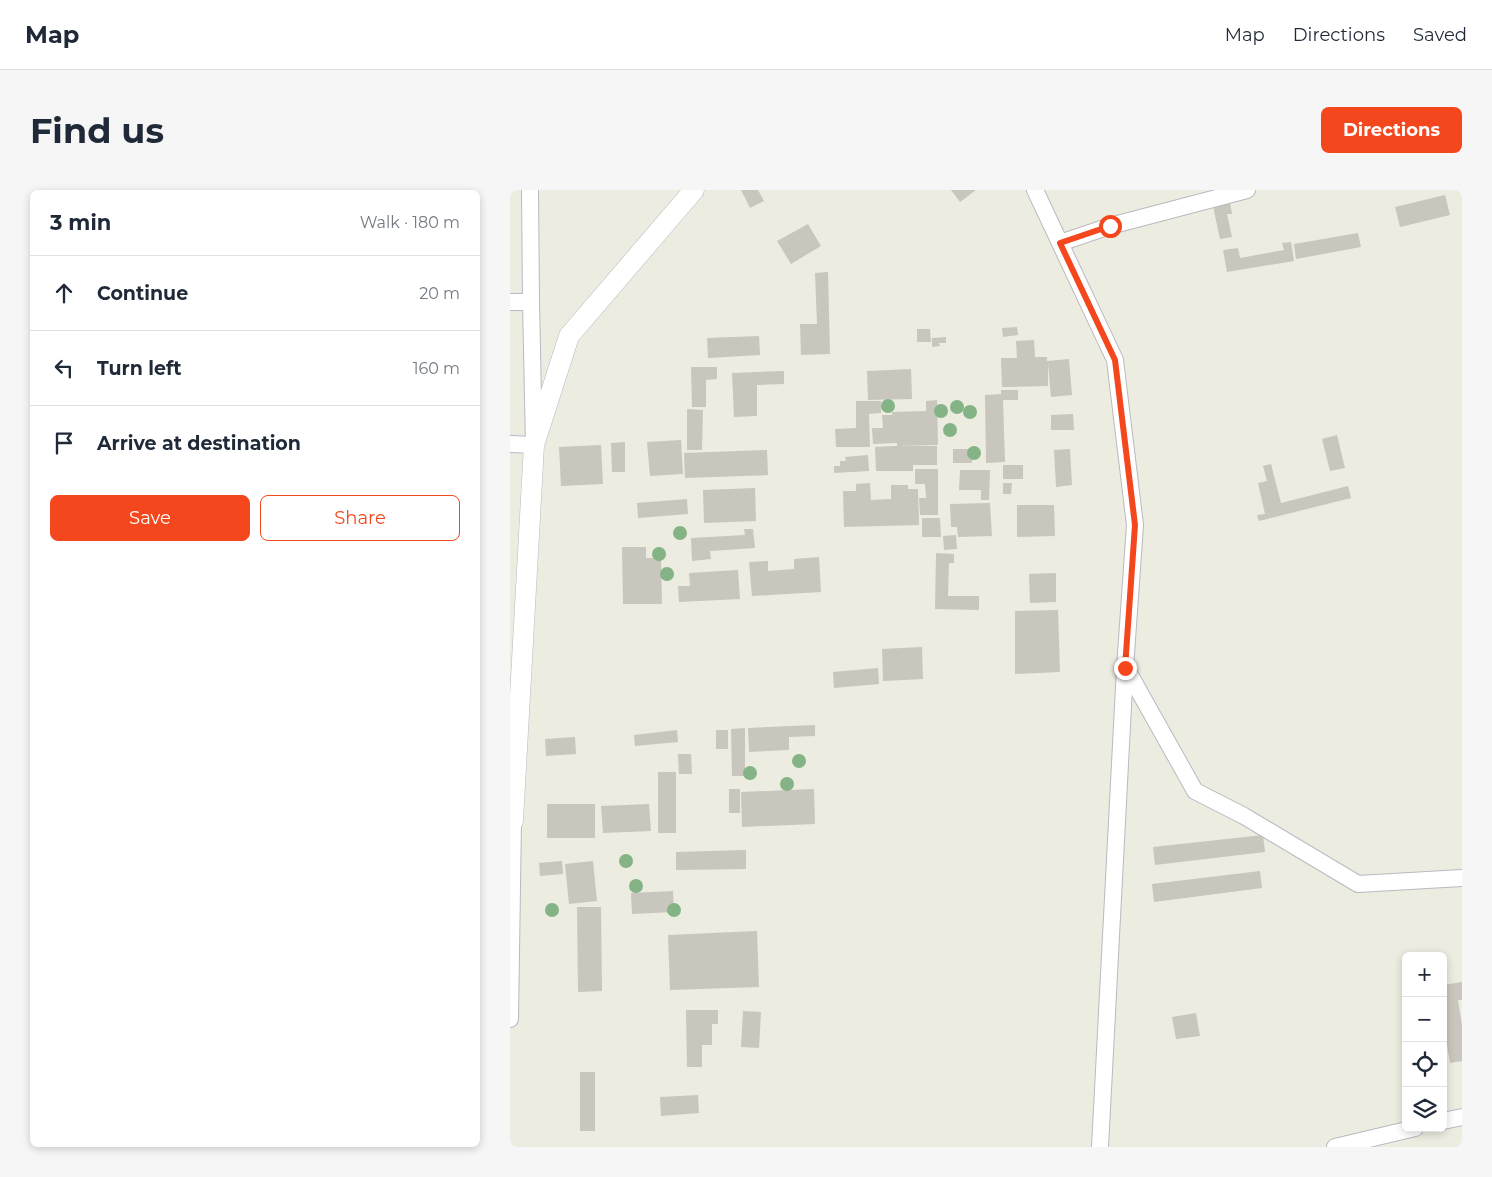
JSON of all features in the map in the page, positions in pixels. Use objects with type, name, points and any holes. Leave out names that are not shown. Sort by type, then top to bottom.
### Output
[{"type":"street","points":[[510,1019],[513,821],[534,445],[530,190]]},
{"type":"street","points":[[534,445],[569,336],[694,190]]},
{"type":"street","points":[[1035,190],[1115,360],[1135,525],[1125,668],[1100,1147]]},
{"type":"street","points":[[1060,243],[1110,226],[1247,190]]},
{"type":"street","points":[[510,302],[531,302]]},
{"type":"street","points":[[510,444],[534,445]]},
{"type":"street","points":[[1125,668],[1195,791],[1244,816],[1358,884],[1462,878]]},
{"type":"street","points":[[1447,1120],[1462,1117]]},
{"type":"street","points":[[1336,1147],[1402,1131]]},
{"type":"building","points":[[741,190],[758,190],[764,201],[750,208]]},
{"type":"building","points":[[951,190],[976,190],[960,202]]},
{"type":"building","points":[[1445,195],[1450,215],[1400,227],[1395,207]]},
{"type":"building","points":[[1230,203],[1232,214],[1227,214],[1232,237],[1220,239],[1213,206]]},
{"type":"building","points":[[808,224],[821,246],[791,264],[777,241]]},
{"type":"building","points":[[1358,233],[1361,247],[1296,259],[1294,244]]},
{"type":"building","points":[[1291,242],[1294,261],[1227,272],[1223,250],[1238,248],[1240,258],[1284,250],[1282,243]]},
{"type":"building","points":[[828,272],[830,354],[801,355],[800,324],[817,324],[815,273]]},
{"type":"building","points":[[1017,327],[1018,335],[1003,337],[1002,328]]},
{"type":"building","points":[[917,329],[930,329],[931,342],[917,342]]},
{"type":"building","points":[[759,336],[760,355],[708,358],[707,338]]},
{"type":"building","points":[[946,337],[946,343],[939,343],[940,346],[932,347],[932,338]]},
{"type":"building","points":[[1034,340],[1035,357],[1047,357],[1047,361],[1069,359],[1072,395],[1051,397],[1048,363],[1048,386],[1002,387],[1001,358],[1017,358],[1016,341]]},
{"type":"building","points":[[691,367],[717,367],[717,379],[706,380],[706,407],[692,407]]},
{"type":"building","points":[[911,369],[912,399],[868,400],[867,371]]},
{"type":"building","points":[[784,371],[784,384],[757,385],[757,416],[734,417],[732,373]]},
{"type":"building","points":[[1001,390],[1018,390],[1018,400],[1003,400],[1005,462],[986,463],[985,395],[1001,394]]},
{"type":"building","points":[[937,400],[938,445],[897,446],[897,443],[873,444],[872,428],[883,428],[882,415],[892,415],[892,412],[926,411],[926,401]]},
{"type":"building","points":[[856,401],[881,401],[881,413],[869,414],[870,447],[836,447],[835,429],[856,428]]},
{"type":"building","points":[[687,409],[703,410],[702,450],[687,450]]},
{"type":"building","points":[[1073,414],[1074,430],[1051,430],[1051,415]]},
{"type":"building","points":[[1337,435],[1345,468],[1330,471],[1322,439]]},
{"type":"building","points":[[681,440],[683,474],[650,476],[647,442]]},
{"type":"building","points":[[625,442],[625,472],[612,472],[611,443]]},
{"type":"building","points":[[601,445],[603,484],[561,486],[559,447]]},
{"type":"building","points":[[937,446],[937,465],[913,465],[913,471],[876,471],[875,447]]},
{"type":"building","points":[[953,449],[972,449],[972,463],[953,463]]},
{"type":"building","points":[[1070,449],[1072,485],[1056,487],[1054,450]]},
{"type":"building","points":[[767,450],[768,475],[685,478],[684,453]]},
{"type":"building","points":[[868,455],[869,471],[834,473],[834,466],[840,466],[840,461],[846,461],[845,457]]},
{"type":"building","points":[[1271,464],[1281,503],[1348,486],[1351,498],[1259,521],[1257,515],[1265,514],[1258,483],[1267,481],[1263,466]]},
{"type":"building","points":[[1003,465],[1023,465],[1023,479],[1003,479]]},
{"type":"building","points":[[915,469],[938,469],[938,515],[920,515],[919,498],[926,498],[925,484],[915,484]]},
{"type":"building","points":[[960,470],[990,470],[989,500],[981,500],[981,490],[959,490]]},
{"type":"building","points":[[870,483],[871,500],[891,499],[891,485],[908,485],[908,489],[918,489],[919,525],[844,527],[843,491],[856,491],[856,484]]},
{"type":"building","points":[[1003,483],[1012,483],[1011,494],[1003,494]]},
{"type":"building","points":[[755,488],[756,521],[704,523],[703,490]]},
{"type":"building","points":[[687,499],[688,514],[638,518],[637,503]]},
{"type":"building","points":[[990,503],[992,536],[958,537],[957,527],[951,527],[950,504]]},
{"type":"building","points":[[1017,505],[1054,505],[1055,536],[1017,537]]},
{"type":"building","points":[[922,518],[940,518],[941,537],[922,537]]},
{"type":"building","points":[[744,529],[753,529],[755,548],[710,551],[711,559],[692,561],[691,538],[745,535]]},
{"type":"building","points":[[956,535],[957,549],[944,550],[943,536]]},
{"type":"building","points":[[622,547],[646,547],[646,558],[661,558],[662,604],[623,604]]},
{"type":"building","points":[[936,553],[954,554],[954,563],[949,563],[948,596],[979,596],[979,610],[935,609]]},
{"type":"building","points":[[819,557],[821,592],[752,596],[749,562],[768,561],[768,571],[794,569],[794,559]]},
{"type":"building","points":[[738,570],[740,599],[679,602],[678,586],[690,586],[689,573]]},
{"type":"building","points":[[1056,573],[1056,602],[1030,603],[1029,574]]},
{"type":"building","points":[[1058,610],[1060,672],[1015,674],[1015,611]]},
{"type":"building","points":[[922,647],[923,679],[883,681],[882,649]]},
{"type":"building","points":[[878,668],[879,684],[834,688],[833,672]]},
{"type":"building","points":[[815,725],[815,736],[789,737],[789,750],[749,752],[748,728]]},
{"type":"building","points":[[745,728],[745,776],[732,776],[731,729]]},
{"type":"building","points":[[677,730],[678,742],[635,746],[634,735]]},
{"type":"building","points":[[716,730],[728,730],[728,749],[716,749]]},
{"type":"building","points":[[575,737],[576,754],[546,756],[545,739]]},
{"type":"building","points":[[678,754],[691,754],[692,774],[679,774]]},
{"type":"building","points":[[658,772],[676,772],[676,833],[658,833]]},
{"type":"building","points":[[729,789],[740,789],[740,813],[729,813]]},
{"type":"building","points":[[814,789],[815,824],[742,827],[741,792]]},
{"type":"building","points":[[547,804],[595,804],[595,838],[547,838]]},
{"type":"building","points":[[649,804],[651,831],[603,833],[601,806]]},
{"type":"building","points":[[1263,835],[1265,852],[1155,865],[1153,847]]},
{"type":"building","points":[[746,850],[746,869],[676,870],[676,852]]},
{"type":"building","points":[[562,861],[563,874],[540,876],[539,863]]},
{"type":"building","points":[[593,861],[597,901],[569,904],[565,864]]},
{"type":"building","points":[[1260,871],[1262,888],[1154,902],[1152,884]]},
{"type":"building","points":[[673,891],[674,912],[632,914],[631,893]]},
{"type":"building","points":[[577,907],[601,907],[602,991],[578,992]]},
{"type":"building","points":[[757,931],[759,987],[670,990],[668,935]]},
{"type":"building","points":[[1462,982],[1462,1000],[1458,1000],[1462,1025],[1462,1061],[1450,1063],[1447,1045],[1447,984]]},
{"type":"building","points":[[686,1010],[718,1010],[718,1024],[712,1024],[712,1045],[702,1045],[702,1067],[687,1067]]},
{"type":"building","points":[[743,1011],[761,1012],[759,1048],[741,1047]]},
{"type":"building","points":[[1196,1013],[1200,1036],[1176,1039],[1172,1017]]},
{"type":"building","points":[[580,1072],[595,1072],[595,1131],[580,1131]]},
{"type":"building","points":[[698,1095],[699,1113],[661,1116],[660,1097]]},
{"type":"route","points":[[1110,226],[1060,243],[1115,360],[1135,525],[1125,668]]}]
